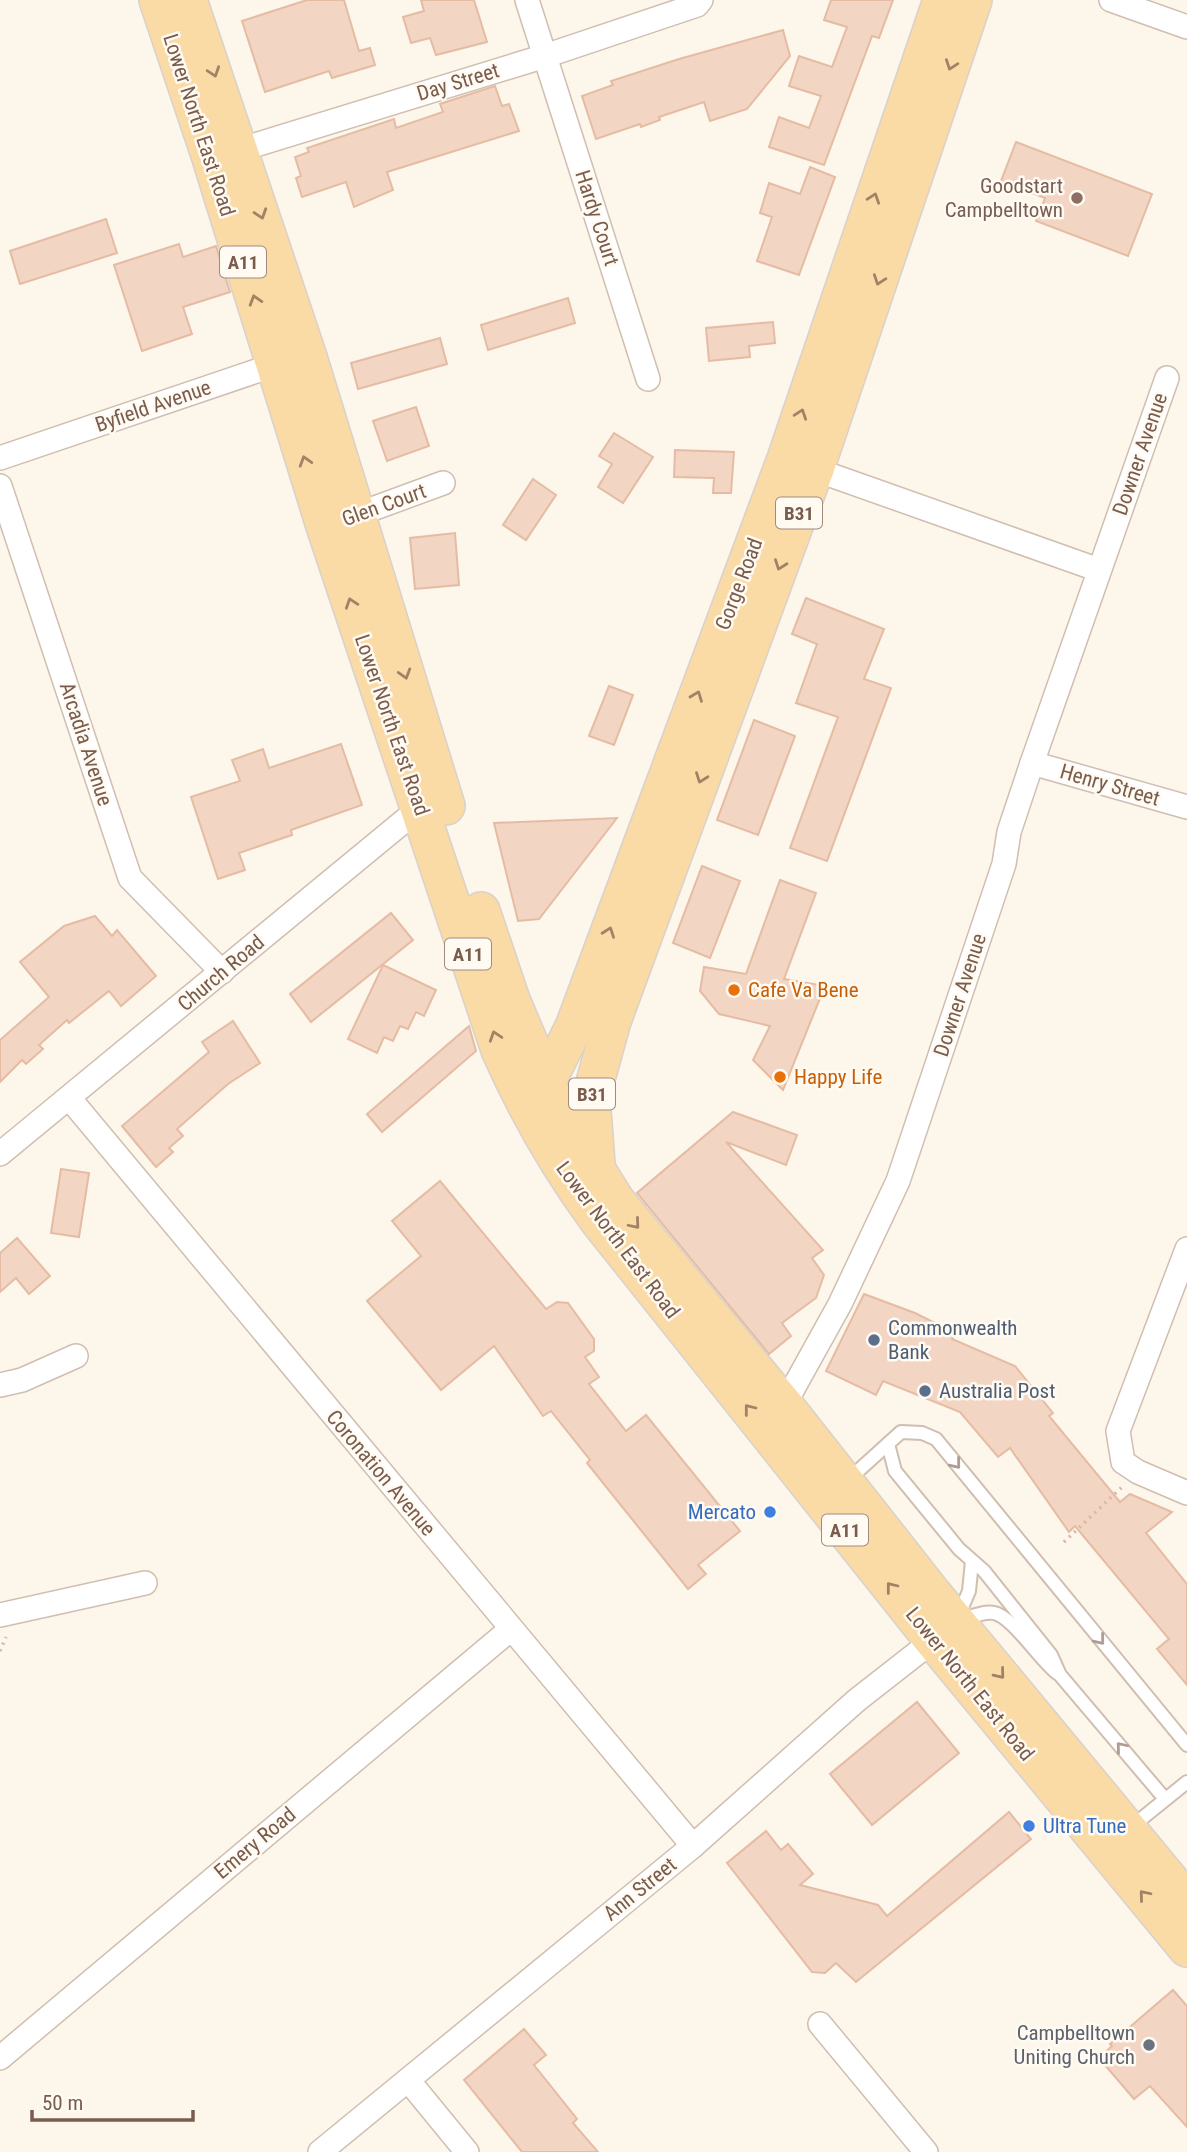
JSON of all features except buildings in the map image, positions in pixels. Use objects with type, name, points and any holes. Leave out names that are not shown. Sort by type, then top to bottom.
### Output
[{"type":"main road","name":"Lower North East Road","points":[[158,0],[226,154]]},
{"type":"main road","name":"Lower North East Road","points":[[188,0],[226,154],[431,800],[500,1051],[596,1168],[616,1201],[845,1482],[945,1631],[1187,1948]]},
{"type":"main road","name":"Gorge Road","points":[[596,1168],[591,1097],[612,1021],[800,464],[942,0]]},
{"type":"main road","name":"Gorge Road","points":[[535,1091],[574,1027],[800,464],[973,0]]},
{"type":"main road","name":"Gorge Road","points":[[535,1091],[568,1072],[612,1021]]},
{"type":"main road","name":"Lower North East Road","points":[[535,1091],[564,1172],[600,1221],[945,1631],[1128,1829],[1187,1901]]},
{"type":"street","name":"Hardy Court","points":[[527,0],[648,379]]},
{"type":"street","name":"Day Street","points":[[226,154],[545,56],[697,5],[701,0]]},
{"type":"street","points":[[1111,0],[1187,27]]},
{"type":"street","name":"Byfield Avenue","points":[[0,458],[291,360]]},
{"type":"street","name":"Downer Avenue","points":[[784,1405],[840,1304],[898,1181],[1004,864],[1009,832],[1032,763],[1167,378]]},
{"type":"street","points":[[800,464],[1099,570]]},
{"type":"street","name":"Glen Court","points":[[341,520],[443,483]]},
{"type":"street","name":"Arcadia Avenue","points":[[0,485],[130,878],[222,972]]},
{"type":"street","name":"Henry Street","points":[[1032,763],[1187,807]]},
{"type":"street","name":"Church Road","points":[[0,1154],[431,800]]},
{"type":"street","name":"Coronation Avenue","points":[[70,1099],[693,1846]]},
{"type":"street","points":[[1187,1249],[1118,1431],[1123,1462],[1138,1472],[1187,1493]]},
{"type":"street","points":[[0,1385],[22,1380],[76,1356]]},
{"type":"street","points":[[0,1615],[145,1583]]},
{"type":"street","name":"Emery Road","points":[[0,2058],[511,1629]]},
{"type":"street","name":"Ann Street","points":[[320,2152],[693,1846],[857,1700],[945,1631]]},
{"type":"street","points":[[820,2024],[926,2152]]},
{"type":"street","points":[[408,2080],[467,2152]]},
{"type":"lane","points":[[845,1482],[901,1432],[922,1433],[936,1440],[1187,1745]]},
{"type":"lane","points":[[888,1444],[895,1471],[1052,1655],[1060,1675]]},
{"type":"lane","points":[[945,1631],[969,1591],[972,1561]]},
{"type":"lane","points":[[945,1631],[984,1614],[995,1613],[1006,1619],[1044,1663],[1060,1675],[1165,1799]]},
{"type":"lane","points":[[1128,1829],[1187,1782]]},
{"type":"path","points":[[1064,1542],[1138,1472]]},
{"type":"place","name":"Goodstart Campbelltown","points":[[1077,198]]},
{"type":"place","name":"Cafe Va Bene","points":[[734,990]]},
{"type":"place","name":"Happy Life","points":[[780,1077]]},
{"type":"place","name":"Commonwealth Bank","points":[[874,1340]]},
{"type":"place","name":"Australia Post","points":[[925,1391]]},
{"type":"place","name":"Mercato","points":[[770,1512]]},
{"type":"place","name":"Ultra Tune","points":[[1029,1826]]},
{"type":"place","name":"Campbelltown Uniting Church","points":[[1149,2045]]}]
